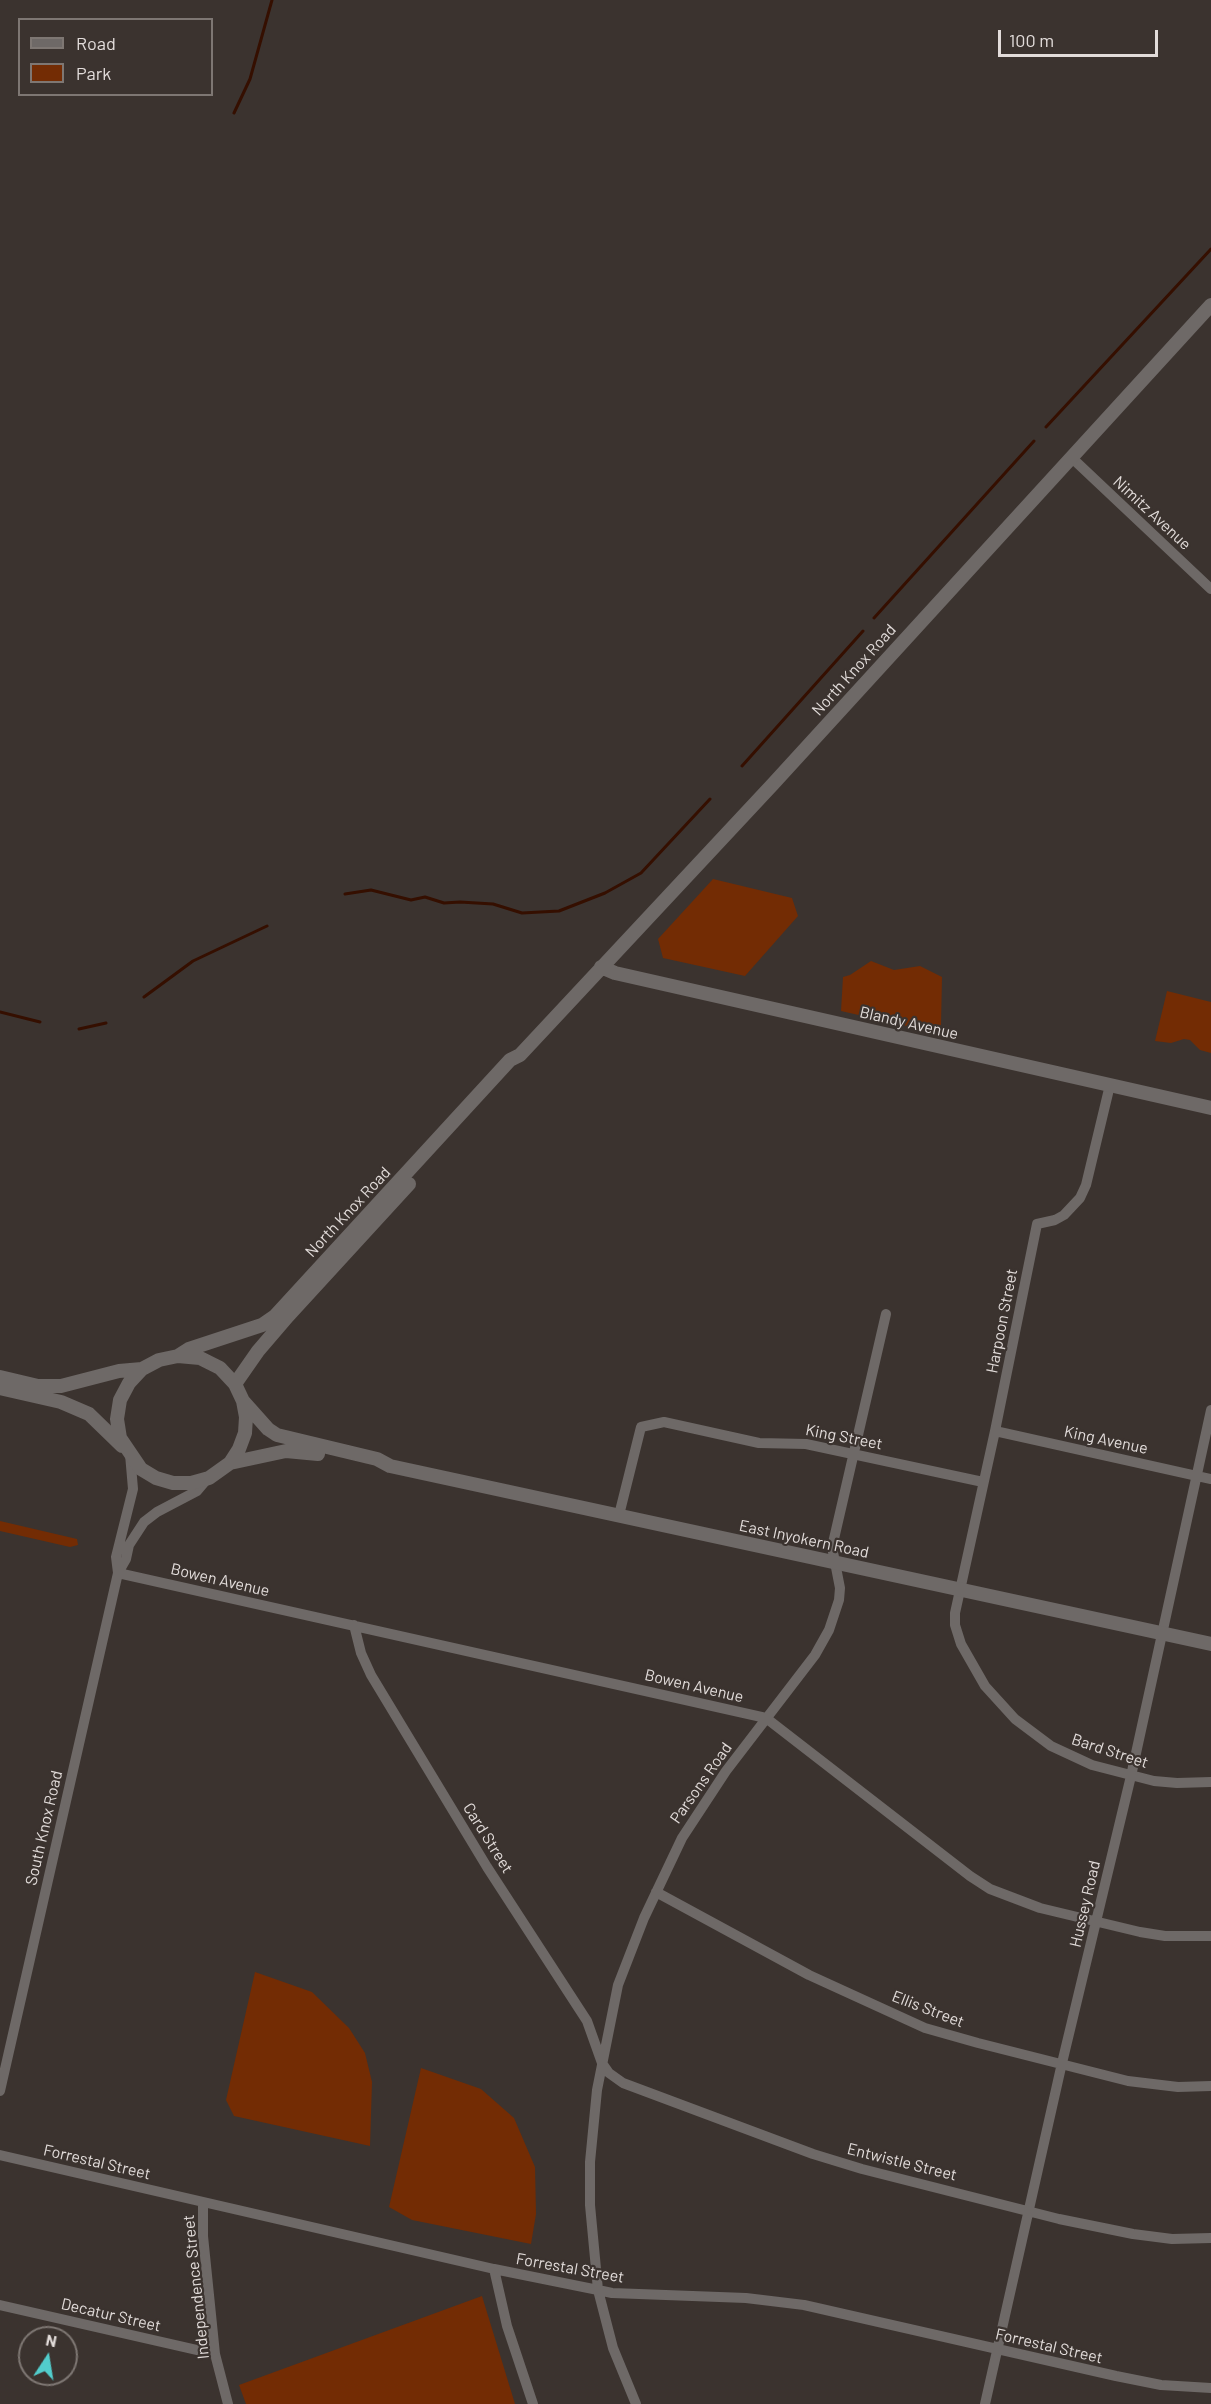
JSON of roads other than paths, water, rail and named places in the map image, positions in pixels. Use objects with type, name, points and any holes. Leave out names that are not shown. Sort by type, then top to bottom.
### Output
[{"type":"street","name":"North Knox Road","points":[[178,1356],[189,1349],[262,1325],[275,1316],[510,1060],[520,1055],[754,805],[1211,305]]},
{"type":"street","name":"Nimitz Avenue","points":[[1072,458],[1211,589]]},
{"type":"street","name":"Blandy Avenue","points":[[601,967],[615,973],[1211,1108]]},
{"type":"street","name":"North Knox Road","points":[[235,1384],[258,1351],[288,1316],[517,1065],[520,1055]]},
{"type":"street","name":"Harpoon Street","points":[[960,1589],[1037,1224],[1055,1220],[1064,1215],[1080,1198],[1086,1185],[1110,1085]]},
{"type":"street","name":"Parsons Road","points":[[636,2404],[613,2348],[598,2290],[590,2205],[590,2162],[602,2063],[618,1985],[656,1892],[682,1838],[703,1803],[815,1655],[829,1630],[840,1600],[833,1543],[886,1314]]},
{"type":"street","points":[[178,1356],[200,1358],[220,1368],[235,1384],[243,1401],[246,1417],[245,1434],[230,1463],[209,1478],[182,1483],[156,1478],[141,1469],[120,1438],[117,1419],[120,1400],[129,1383],[142,1370],[159,1360],[178,1356]]},
{"type":"street","points":[[0,1377],[38,1386],[61,1386],[119,1371],[142,1370]]},
{"type":"street","points":[[0,1388],[61,1402],[89,1414],[128,1452]]},
{"type":"street","name":"East Inyokern Road","points":[[243,1401],[268,1429],[277,1435],[377,1460],[390,1466]]},
{"type":"street","name":"Hussey Road","points":[[985,2404],[1062,2063],[1131,1776],[1211,1410]]},
{"type":"street","name":"King Street","points":[[619,1515],[641,1426],[664,1422],[759,1443],[806,1444],[983,1482]]},
{"type":"street","name":"King Avenue","points":[[995,1431],[1211,1479]]},
{"type":"street","name":"East Inyokern Road","points":[[230,1463],[286,1451],[297,1451],[377,1466],[390,1466],[1211,1644]]},
{"type":"street","name":"South Knox Road","points":[[118,1573],[116,1557],[133,1489],[128,1452]]},
{"type":"street","name":"South Knox Road","points":[[0,2091],[118,1573],[126,1559],[129,1545],[144,1522],[157,1512],[197,1491],[209,1478]]},
{"type":"street","name":"Bowen Avenue","points":[[118,1573],[766,1718],[970,1876],[990,1889],[1031,1905],[1157,1935],[1211,1936]]},
{"type":"street","name":"Bard Street","points":[[960,1589],[955,1625],[961,1644],[985,1686],[999,1703],[1032,1734],[1051,1746],[1092,1765],[1131,1776],[1177,1783],[1211,1782]]},
{"type":"street","name":"Card Street","points":[[354,1625],[361,1653],[371,1675],[487,1867],[587,2021],[602,2063]]},
{"type":"street","name":"Ellis Street","points":[[656,1892],[808,1975],[925,2028],[1128,2081],[1178,2086],[1211,2086]]},
{"type":"street","name":"Entwistle Street","points":[[602,2063],[609,2073],[623,2083],[813,2154],[862,2169],[1029,2211],[1133,2234],[1172,2239],[1211,2238]]},
{"type":"street","name":"Forrestal Street","points":[[0,2155],[494,2269],[598,2290],[746,2298],[804,2305],[1161,2385],[1211,2388]]},
{"type":"street","name":"Independence Street","points":[[203,2203],[203,2236],[215,2354],[228,2404]]},
{"type":"street","points":[[494,2269],[507,2326],[533,2404]]},
{"type":"street","name":"Decatur Street","points":[[0,2305],[215,2354]]},
{"type":"waterway","points":[[234,113],[250,79],[272,0]]},
{"type":"waterway","points":[[1046,427],[1211,249]]},
{"type":"waterway","points":[[874,618],[1034,441]]},
{"type":"waterway","points":[[742,766],[863,631]]},
{"type":"waterway","points":[[345,894],[371,890],[411,900],[425,897],[444,903],[493,904],[522,913],[559,911],[605,893],[641,873],[710,799]]},
{"type":"waterway","points":[[144,997],[193,961],[267,926]]},
{"type":"waterway","points":[[0,1012],[40,1022]]},
{"type":"waterway","points":[[79,1029],[106,1023]]}]
